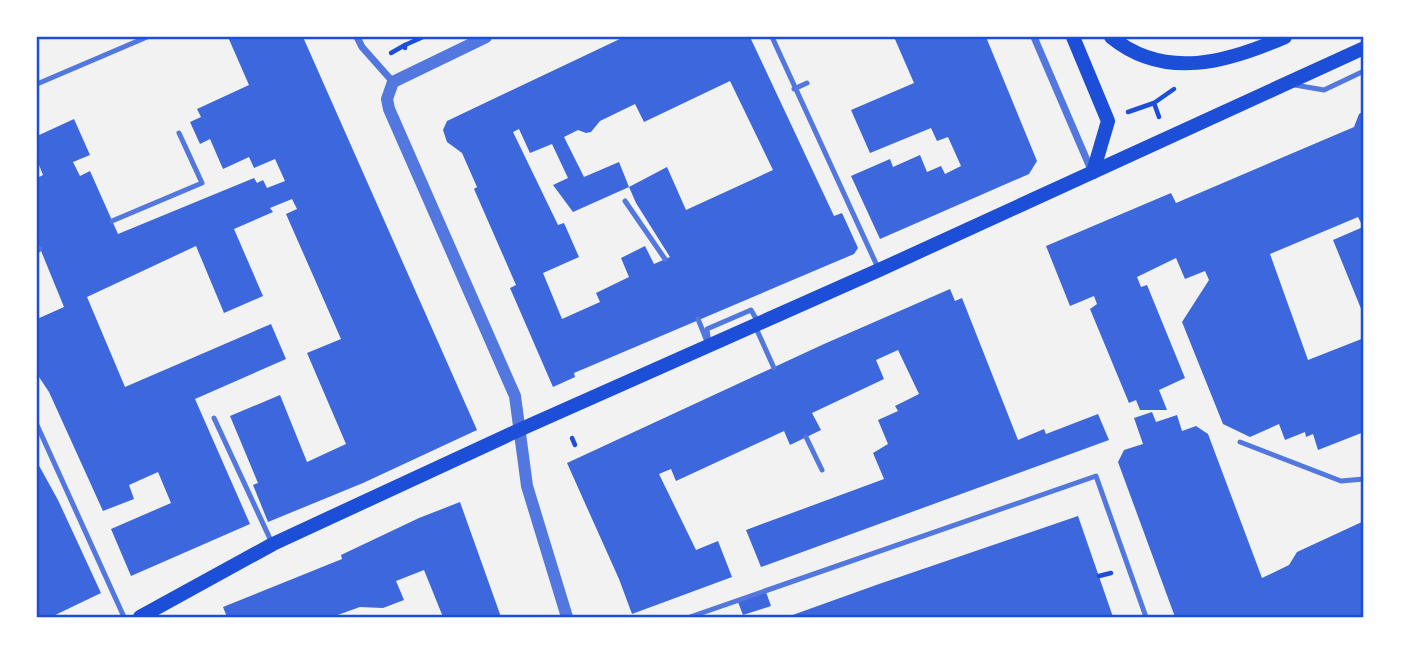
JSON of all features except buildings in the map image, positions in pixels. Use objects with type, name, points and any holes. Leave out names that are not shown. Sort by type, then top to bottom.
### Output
[{"type":"main road","points":[[1073,37],[1108,121],[1093,172]]},
{"type":"main road","points":[[1111,37],[1129,50],[1192,65],[1247,53],[1285,37]]},
{"type":"main road","points":[[140,617],[273,544],[1364,48]]},
{"type":"street","points":[[357,37],[362,47],[393,82]]},
{"type":"street","points":[[486,37],[393,82],[387,99],[389,109],[515,396],[527,486],[564,614]]},
{"type":"street","points":[[1034,37],[1093,172]]},
{"type":"lane","points":[[37,84],[139,38],[147,37]]},
{"type":"lane","points":[[772,37],[879,270]]},
{"type":"lane","points":[[1288,84],[1324,90],[1364,71]]},
{"type":"lane","points":[[794,89],[807,83]]},
{"type":"lane","points":[[112,221],[202,183],[179,132]]},
{"type":"lane","points":[[625,201],[665,259]]},
{"type":"lane","points":[[698,319],[709,345]]},
{"type":"lane","points":[[757,324],[774,368]]},
{"type":"lane","points":[[215,418],[273,544]]},
{"type":"lane","points":[[37,425],[124,617]]},
{"type":"lane","points":[[806,437],[822,470]]},
{"type":"lane","points":[[1240,442],[1341,481],[1364,479]]},
{"type":"lane","points":[[690,617],[1096,476],[1146,617]]},
{"type":"path","points":[[1124,113],[1154,103],[1180,85]]},
{"type":"path","points":[[1154,103],[1159,118]]},
{"type":"path","points":[[572,438],[575,445]]}]
